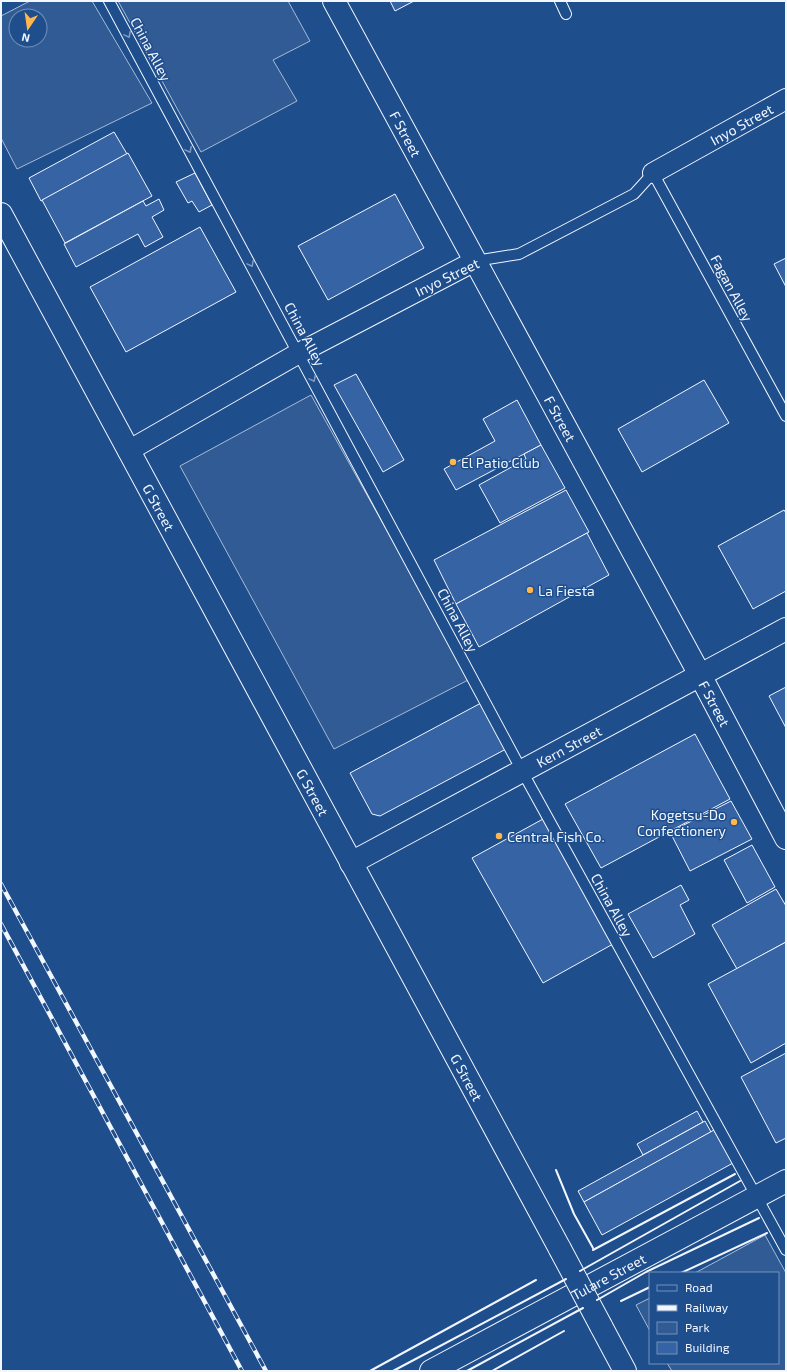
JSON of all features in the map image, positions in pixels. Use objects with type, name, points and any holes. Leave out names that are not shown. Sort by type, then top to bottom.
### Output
[{"type":"street","name":"F Street","points":[[334,1],[700,675],[786,838]]},
{"type":"street","name":"Inyo Street","points":[[653,173],[786,99]]},
{"type":"street","name":"G Street","points":[[1,214],[625,1371]]},
{"type":"street","name":"Inyo Street","points":[[128,451],[299,353],[475,261]]},
{"type":"street","name":"Kern Street","points":[[351,863],[786,629]]},
{"type":"street","name":"Tulare Street","points":[[431,1371],[786,1181]]},
{"type":"lane","name":"China Alley","points":[[109,1],[522,770],[786,1250]]},
{"type":"lane","points":[[560,1],[566,14]]},
{"type":"lane","name":"Inyo Street","points":[[475,261],[519,254],[634,194],[653,173]]},
{"type":"lane","name":"Fagan Alley","points":[[653,173],[786,416]]},
{"type":"green space","points":[[30,1],[92,1],[152,103],[17,169],[1,138],[1,16],[8,12],[8,48],[48,48],[48,8],[16,8]]},
{"type":"green space","points":[[118,1],[288,1],[310,41],[273,60],[297,101],[201,152]]},
{"type":"green space","points":[[311,395],[470,679],[334,749],[180,466]]},
{"type":"green space","points":[[765,1235],[786,1273],[786,1371],[672,1371],[668,1364],[779,1364],[779,1272],[697,1272]]},
{"type":"green space","points":[[649,1298],[649,1329],[636,1305]]},
{"type":"building","points":[[390,1],[414,1],[395,11]]},
{"type":"building","points":[[114,132],[127,154],[41,201],[29,178]]},
{"type":"building","points":[[128,153],[152,196],[65,243],[42,200]]},
{"type":"building","points":[[195,173],[212,205],[199,212],[192,201],[188,203],[176,182]]},
{"type":"building","points":[[395,194],[424,248],[328,300],[298,246]]},
{"type":"building","points":[[159,199],[164,210],[152,217],[163,237],[145,247],[138,234],[76,267],[64,244],[143,201],[146,206]]},
{"type":"building","points":[[200,227],[236,292],[126,352],[90,287]]},
{"type":"building","points":[[786,258],[786,287],[774,264]]},
{"type":"building","points":[[356,374],[404,460],[383,472],[334,385]]},
{"type":"building","points":[[704,380],[729,423],[642,472],[618,429]]},
{"type":"building","points":[[517,400],[541,445],[456,490],[444,469],[495,441],[483,419]]},
{"type":"building","points":[[541,445],[565,488],[500,523],[479,485],[526,459],[524,454]]},
{"type":"building","points":[[566,490],[589,532],[456,604],[434,560]]},
{"type":"building","points":[[784,510],[786,513],[786,591],[753,609],[718,546]]},
{"type":"building","points":[[587,533],[609,575],[479,647],[456,604]]},
{"type":"building","points":[[786,687],[786,728],[769,696]]},
{"type":"building","points":[[481,703],[506,749],[380,816],[372,814],[350,773]]},
{"type":"building","points":[[695,734],[730,799],[601,868],[565,804]]},
{"type":"building","points":[[731,801],[752,839],[690,871],[670,832]]},
{"type":"building","points":[[543,819],[613,944],[543,983],[472,858]]},
{"type":"building","points":[[752,845],[775,887],[747,903],[724,860]]},
{"type":"building","points":[[681,885],[689,900],[680,905],[695,934],[653,958],[628,914]]},
{"type":"building","points":[[776,889],[786,906],[786,942],[737,969],[712,925]]},
{"type":"building","points":[[786,942],[786,1043],[751,1063],[708,984]]},
{"type":"building","points":[[786,1053],[786,1138],[776,1143],[741,1077]]},
{"type":"building","points":[[697,1111],[703,1122],[643,1155],[637,1144]]},
{"type":"building","points":[[705,1121],[711,1132],[584,1202],[578,1191]]},
{"type":"building","points":[[714,1130],[733,1163],[602,1235],[584,1202]]},
{"type":"railway","points":[[1,884],[266,1371]]},
{"type":"railway","points":[[1,924],[242,1371]]},
{"type":"wall","points":[[556,1170],[574,1214],[593,1248]]},
{"type":"wall","points":[[593,1250],[735,1174]]},
{"type":"wall","points":[[580,1271],[740,1181]]},
{"type":"wall","points":[[597,1300],[646,1272],[759,1218]]},
{"type":"wall","points":[[683,1272],[767,1233]]},
{"type":"wall","points":[[393,1371],[566,1279]]},
{"type":"wall","points":[[370,1371],[536,1280]]},
{"type":"wall","points":[[621,1301],[649,1287]]},
{"type":"wall","points":[[467,1371],[583,1308]]},
{"type":"wall","points":[[492,1371],[564,1331]]},
{"type":"place","name":"El Patio Club","points":[[453,462]]},
{"type":"place","name":"La Fiesta","points":[[530,590]]},
{"type":"place","name":"Kogetsu-Do Confectionery","points":[[734,822]]},
{"type":"place","name":"Central Fish Co.","points":[[499,836]]}]
